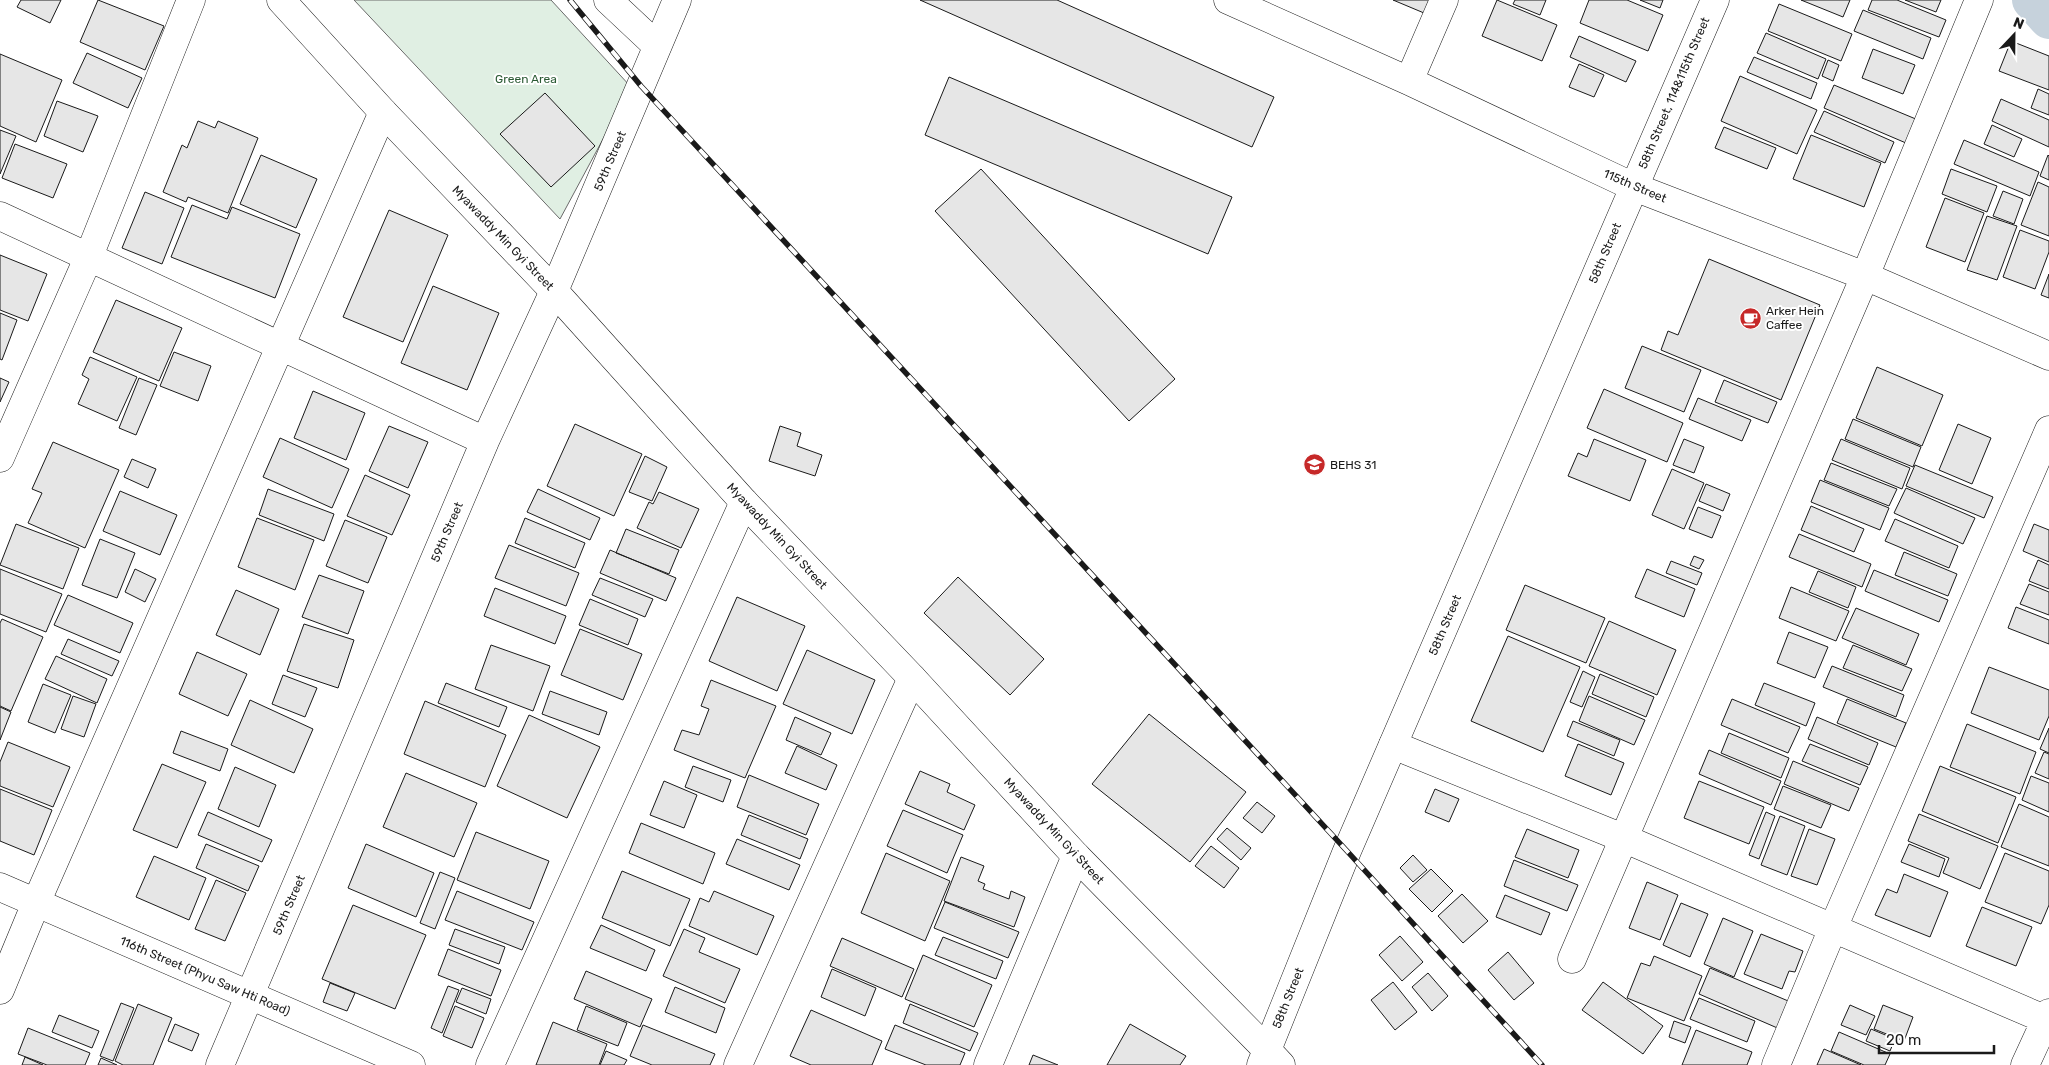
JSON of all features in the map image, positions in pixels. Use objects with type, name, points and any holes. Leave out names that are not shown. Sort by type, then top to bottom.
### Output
[{"type":"street","points":[[0,458],[89,256],[191,0]]},
{"type":"street","name":"Myawaddy Min Gyi Street","points":[[281,0],[384,112],[554,291],[744,502],[912,678],[1076,856],[1270,1060]]},
{"type":"street","points":[[608,0],[657,46]]},
{"type":"street","name":"59th Street","points":[[220,1065],[251,996],[485,441],[554,291],[677,0]]},
{"type":"street","name":"115th Street","points":[[1228,0],[1409,81],[1634,187],[1865,276],[2049,356]]},
{"type":"street","points":[[1409,81],[1444,0]]},
{"type":"street","name":"58th Street, 114&115th Street","points":[[1634,187],[1715,0]]},
{"type":"street","points":[[1572,959],[1865,276],[1979,0]]},
{"type":"street","points":[[0,990],[36,903],[384,112]]},
{"type":"street","name":"58th Street","points":[[1270,1060],[1343,860],[1634,187]]},
{"type":"street","points":[[0,216],[485,441]]},
{"type":"street","points":[[1776,1065],[1833,928],[2049,430]]},
{"type":"street","points":[[490,1065],[744,502]]},
{"type":"street","points":[[738,1065],[912,678]]},
{"type":"street","points":[[1393,745],[1624,838],[2048,1018],[2025,1065]]},
{"type":"street","points":[[988,1065],[1076,856]]},
{"type":"street","name":"116th Street (Phyu Saw Hti Road)","points":[[0,887],[411,1065]]},
{"type":"green space","name":"Green Area","points":[[354,0],[551,0],[631,87],[560,219]]},
{"type":"building","points":[[21,0],[61,0],[50,23],[17,7]]},
{"type":"building","points":[[98,0],[164,26],[145,70],[80,42]]},
{"type":"building","points":[[920,0],[1057,0],[1274,97],[1252,147]]},
{"type":"building","points":[[1393,0],[1429,0],[1424,13]]},
{"type":"building","points":[[1497,0],[1557,25],[1542,61],[1482,36]]},
{"type":"building","points":[[1515,0],[1546,0],[1540,15],[1513,4]]},
{"type":"building","points":[[1589,0],[1627,0],[1663,15],[1648,51],[1580,23]]},
{"type":"building","points":[[1640,0],[1663,0],[1660,8]]},
{"type":"building","points":[[1801,0],[1850,0],[1843,17]]},
{"type":"building","points":[[1872,0],[1897,0],[1946,20],[1939,37],[1868,10]]},
{"type":"building","points":[[1905,0],[1941,0],[1936,12]]},
{"type":"building","points":[[1779,4],[1852,34],[1841,61],[1768,31]]},
{"type":"building","points":[[1863,10],[1931,38],[1923,59],[1854,31]]},
{"type":"building","points":[[1766,33],[1826,59],[1818,79],[1757,53]]},
{"type":"building","points":[[1579,36],[1636,61],[1626,82],[1570,57]]},
{"type":"building","points":[[2011,41],[2049,56],[2049,90],[1999,71]]},
{"type":"building","points":[[1873,49],[1915,65],[1903,94],[1862,78]]},
{"type":"building","points":[[87,53],[142,78],[128,108],[73,83]]},
{"type":"building","points":[[0,54],[62,80],[36,142],[0,126]]},
{"type":"building","points":[[1754,57],[1817,83],[1811,99],[1747,72]]},
{"type":"building","points":[[1828,60],[1839,65],[1833,81],[1822,76]]},
{"type":"building","points":[[1579,64],[1604,75],[1594,97],[1569,87]]},
{"type":"building","points":[[1740,76],[1817,110],[1797,154],[1721,121]]},
{"type":"building","points":[[949,77],[1232,197],[1208,254],[925,135]]},
{"type":"building","points":[[1834,85],[1923,122],[1913,146],[1824,108]]},
{"type":"building","points":[[2038,89],[2049,94],[2049,115],[2031,108]]},
{"type":"building","points":[[545,93],[595,146],[551,187],[500,134]]},
{"type":"building","points":[[2001,99],[2049,120],[2049,147],[1992,121]]},
{"type":"building","points":[[57,101],[98,116],[83,152],[44,136]]},
{"type":"building","points":[[1824,111],[1894,142],[1885,163],[1814,132]]},
{"type":"building","points":[[198,121],[215,128],[218,121],[258,138],[228,213],[188,197],[186,202],[163,192],[182,145],[187,148]]},
{"type":"building","points":[[1992,125],[2022,139],[2014,157],[1984,144]]},
{"type":"building","points":[[1724,127],[1776,148],[1767,169],[1715,148]]},
{"type":"building","points":[[0,130],[16,136],[0,174]]},
{"type":"building","points":[[1811,135],[1881,163],[1864,207],[1793,179]]},
{"type":"building","points":[[1964,140],[2039,172],[2030,196],[1954,164]]},
{"type":"building","points":[[15,144],[67,164],[53,198],[2,178]]},
{"type":"building","points":[[261,155],[317,179],[296,228],[240,204]]},
{"type":"building","points":[[2049,156],[2049,180],[2040,176]]},
{"type":"building","points":[[981,169],[1175,379],[1129,421],[935,211]]},
{"type":"building","points":[[1951,169],[1997,186],[1987,212],[1942,194]]},
{"type":"building","points":[[2038,182],[2049,187],[2049,236],[2021,225]]},
{"type":"building","points":[[2003,191],[2023,199],[2014,224],[1993,216]]},
{"type":"building","points":[[145,192],[184,208],[162,264],[122,248]]},
{"type":"building","points":[[1945,198],[1984,213],[1965,262],[1926,247]]},
{"type":"building","points":[[192,205],[227,219],[232,207],[300,234],[275,298],[171,257]]},
{"type":"building","points":[[389,210],[448,235],[403,342],[343,317]]},
{"type":"building","points":[[1987,216],[2017,226],[1997,280],[1967,270]]},
{"type":"building","points":[[2020,230],[2049,241],[2049,252],[2035,289],[2003,277]]},
{"type":"building","points":[[0,255],[47,274],[28,321],[0,310]]},
{"type":"building","name":"Arker Hein Caffee","points":[[1709,259],[1820,305],[1781,400],[1661,350],[1668,331],[1678,335]]},
{"type":"building","points":[[2049,274],[2049,298],[2041,295]]},
{"type":"building","points":[[433,286],[499,313],[467,390],[401,363]]},
{"type":"building","points":[[116,300],[182,328],[159,381],[93,352]]},
{"type":"building","points":[[0,313],[17,320],[2,360],[0,359]]},
{"type":"building","points":[[1642,346],[1701,370],[1684,412],[1625,388]]},
{"type":"building","points":[[174,352],[211,366],[198,401],[160,386]]},
{"type":"building","points":[[90,357],[137,377],[117,421],[78,404],[89,379],[82,375]]},
{"type":"building","points":[[1877,367],[1943,395],[1922,446],[1856,418]]},
{"type":"building","points":[[0,378],[9,382],[0,402]]},
{"type":"building","points":[[139,378],[157,385],[136,435],[119,428]]},
{"type":"building","points":[[1724,380],[1777,402],[1768,423],[1715,402]]},
{"type":"building","points":[[1604,389],[1683,423],[1667,462],[1587,428]]},
{"type":"building","points":[[313,391],[365,413],[346,460],[294,438]]},
{"type":"building","points":[[1698,398],[1751,420],[1742,441],[1689,419]]},
{"type":"building","points":[[1853,419],[1921,447],[1913,467],[1845,439]]},
{"type":"building","points":[[575,424],[642,454],[614,516],[547,486]]},
{"type":"building","points":[[1958,424],[1991,438],[1972,484],[1939,470]]},
{"type":"building","points":[[389,426],[428,442],[408,488],[369,471]]},
{"type":"building","points":[[780,426],[801,433],[797,446],[822,455],[815,476],[769,461]]},
{"type":"building","points":[[280,438],[349,469],[332,508],[263,477]]},
{"type":"building","points":[[1594,439],[1646,460],[1630,501],[1568,476],[1578,453],[1587,457]]},
{"type":"building","points":[[1684,439],[1704,447],[1694,473],[1673,465]]},
{"type":"building","points":[[1841,439],[1910,468],[1902,489],[1832,460]]},
{"type":"building","points":[[53,442],[119,470],[85,548],[28,523],[42,493],[32,489]]},
{"type":"building","points":[[645,456],[667,467],[652,501],[629,492]]},
{"type":"building","points":[[132,459],[156,469],[148,488],[124,477]]},
{"type":"building","points":[[1831,463],[1897,489],[1889,506],[1824,480]]},
{"type":"building","points":[[1915,465],[1993,497],[1984,518],[1906,486]]},
{"type":"building","points":[[1672,469],[1704,483],[1684,529],[1652,515]]},
{"type":"building","points":[[365,475],[410,495],[392,535],[347,516]]},
{"type":"building","points":[[1820,480],[1889,508],[1880,530],[1811,502]]},
{"type":"building","points":[[1706,484],[1730,494],[1723,511],[1699,501]]},
{"type":"building","points":[[1906,488],[1975,518],[1963,544],[1894,513]]},
{"type":"building","points":[[268,489],[334,514],[324,541],[259,515]]},
{"type":"building","points":[[538,489],[600,518],[590,540],[527,512]]},
{"type":"building","points":[[120,491],[177,515],[160,555],[103,531]]},
{"type":"building","points":[[659,492],[699,509],[681,548],[637,528],[649,502],[653,504]]},
{"type":"building","points":[[1811,506],[1864,529],[1854,552],[1801,530]]},
{"type":"building","points":[[1698,507],[1721,516],[1712,538],[1689,529]]},
{"type":"building","points":[[257,518],[314,540],[295,590],[238,567]]},
{"type":"building","points":[[525,518],[585,543],[575,568],[515,543]]},
{"type":"building","points":[[1895,519],[1958,546],[1949,568],[1885,541]]},
{"type":"building","points":[[345,520],[387,537],[368,583],[326,566]]},
{"type":"building","points":[[16,524],[79,548],[63,589],[0,565]]},
{"type":"building","points":[[2034,524],[2049,530],[2049,562],[2023,551]]},
{"type":"building","points":[[626,529],[679,550],[669,574],[616,553]]},
{"type":"building","points":[[1799,534],[1871,564],[1862,587],[1789,557]]},
{"type":"building","points":[[100,539],[135,553],[117,598],[82,585]]},
{"type":"building","points":[[509,545],[579,573],[566,606],[495,578]]},
{"type":"building","points":[[610,550],[676,578],[666,601],[600,573]]},
{"type":"building","points":[[1904,552],[1957,574],[1948,596],[1895,575]]},
{"type":"building","points":[[1694,556],[1704,560],[1699,569],[1690,565]]},
{"type":"building","points":[[2038,560],[2049,565],[2049,589],[2029,581]]},
{"type":"building","points":[[1671,561],[1702,573],[1697,585],[1666,573]]},
{"type":"building","points":[[0,569],[62,594],[46,632],[0,614]]},
{"type":"building","points":[[135,569],[156,579],[145,602],[125,592]]},
{"type":"building","points":[[1647,569],[1695,589],[1684,617],[1635,597]]},
{"type":"building","points":[[1874,570],[1948,600],[1939,622],[1865,591]]},
{"type":"building","points":[[1818,571],[1856,587],[1848,608],[1809,592]]},
{"type":"building","points":[[319,575],[364,591],[348,634],[302,617]]},
{"type":"building","points":[[958,577],[1044,659],[1010,695],[924,613]]},
{"type":"building","points":[[600,578],[653,599],[645,617],[592,595]]},
{"type":"building","points":[[2029,584],[2049,592],[2049,615],[2020,604]]},
{"type":"building","points":[[1525,585],[1605,618],[1586,663],[1506,630]]},
{"type":"building","points":[[1791,587],[1849,611],[1836,641],[1779,618]]},
{"type":"building","points":[[495,588],[566,616],[555,644],[484,616]]},
{"type":"building","points":[[236,590],[279,609],[260,655],[216,635]]},
{"type":"building","points":[[68,595],[133,623],[120,653],[54,625]]},
{"type":"building","points":[[737,597],[805,626],[777,691],[709,661]]},
{"type":"building","points":[[590,599],[638,619],[628,645],[579,625]]},
{"type":"building","points":[[2016,607],[2049,620],[2049,644],[2008,628]]},
{"type":"building","points":[[1856,608],[1919,634],[1906,665],[1842,638]]},
{"type":"building","points":[[2,619],[43,637],[11,711],[0,706],[0,623]]},
{"type":"building","points":[[1609,621],[1676,650],[1657,695],[1589,666]]},
{"type":"building","points":[[304,624],[354,640],[338,688],[287,671]]},
{"type":"building","points":[[580,629],[642,654],[623,700],[561,675]]},
{"type":"building","points":[[1789,632],[1828,647],[1815,678],[1777,663]]},
{"type":"building","points":[[1508,636],[1580,667],[1543,752],[1471,721]]},
{"type":"building","points":[[68,639],[119,661],[112,676],[61,654]]},
{"type":"building","points":[[491,645],[550,666],[533,711],[475,689]]},
{"type":"building","points":[[1853,645],[1912,669],[1902,691],[1843,668]]},
{"type":"building","points":[[807,650],[875,680],[852,734],[783,704]]},
{"type":"building","points":[[197,652],[247,674],[228,716],[179,694]]},
{"type":"building","points":[[56,656],[107,679],[97,703],[45,679]]},
{"type":"building","points":[[1832,666],[1904,695],[1896,717],[1823,687]]},
{"type":"building","points":[[1989,667],[2049,690],[2049,716],[2039,740],[1971,713]]},
{"type":"building","points":[[1583,671],[1595,677],[1582,707],[1570,702]]},
{"type":"building","points":[[1600,674],[1654,697],[1646,717],[1592,694]]},
{"type":"building","points":[[283,675],[317,688],[305,717],[272,704]]},
{"type":"building","points":[[711,680],[776,706],[745,778],[674,750],[682,730],[699,735],[709,709],[701,706]]},
{"type":"building","points":[[446,683],[507,707],[499,727],[438,703]]},
{"type":"building","points":[[1764,683],[1815,703],[1806,726],[1755,705]]},
{"type":"building","points":[[43,684],[71,695],[55,733],[28,722]]},
{"type":"building","points":[[550,691],[607,712],[599,735],[542,714]]},
{"type":"building","points":[[73,696],[96,704],[84,737],[61,729]]},
{"type":"building","points":[[1589,696],[1645,720],[1634,745],[1579,721]]},
{"type":"building","points":[[1732,699],[1800,727],[1788,753],[1721,725]]},
{"type":"building","points":[[1847,699],[1906,723],[1896,747],[1837,723]]},
{"type":"building","points":[[250,700],[313,729],[294,773],[231,745]]},
{"type":"building","points":[[425,701],[506,735],[485,787],[404,754]]},
{"type":"building","points":[[0,707],[11,712],[0,740]]},
{"type":"building","points":[[1149,714],[1246,792],[1190,862],[1092,784]]},
{"type":"building","points":[[529,715],[600,747],[567,818],[497,786]]},
{"type":"building","points":[[795,717],[831,733],[821,755],[786,740]]},
{"type":"building","points":[[1817,717],[1878,743],[1869,765],[1808,739]]},
{"type":"building","points":[[1573,721],[1620,740],[1614,756],[1567,736]]},
{"type":"building","points":[[1967,724],[2036,752],[2020,794],[1950,767]]},
{"type":"building","points":[[2049,728],[2049,753],[2040,749]]},
{"type":"building","points":[[181,731],[228,749],[220,771],[173,753]]},
{"type":"building","points":[[1729,733],[1789,758],[1781,778],[1721,753]]},
{"type":"building","points":[[8,742],[70,767],[53,807],[0,786],[0,762]]},
{"type":"building","points":[[1578,744],[1624,763],[1611,795],[1565,776]]},
{"type":"building","points":[[1810,744],[1868,767],[1860,785],[1802,761]]},
{"type":"building","points":[[797,746],[837,765],[826,790],[785,773]]},
{"type":"building","points":[[1709,750],[1781,781],[1771,805],[1699,774]]},
{"type":"building","points":[[2044,752],[2049,754],[2049,779],[2035,773]]},
{"type":"building","points":[[1793,761],[1859,788],[1849,811],[1784,784]]},
{"type":"building","points":[[162,764],[206,782],[177,848],[133,830]]},
{"type":"building","points":[[693,766],[731,780],[723,802],[685,787]]},
{"type":"building","points":[[1940,766],[2016,797],[1998,843],[1922,811]]},
{"type":"building","points":[[235,767],[276,785],[259,827],[218,809]]},
{"type":"building","points":[[920,771],[950,784],[947,792],[975,805],[964,830],[905,804]]},
{"type":"building","points":[[406,773],[477,803],[454,857],[383,827]]},
{"type":"building","points":[[749,775],[819,804],[806,835],[737,807]]},
{"type":"building","points":[[2031,776],[2049,783],[2049,812],[2022,800]]},
{"type":"building","points":[[664,781],[697,795],[684,828],[650,815]]},
{"type":"building","points":[[1699,781],[1764,807],[1749,844],[1684,818]]},
{"type":"building","points":[[1783,786],[1831,805],[1821,828],[1774,809]]},
{"type":"building","points":[[0,789],[52,810],[34,855],[0,841]]},
{"type":"building","points":[[1435,789],[1459,799],[1449,822],[1425,812]]},
{"type":"building","points":[[1257,802],[1275,816],[1262,833],[1243,818]]},
{"type":"building","points":[[2019,804],[2049,817],[2049,866],[2001,847]]},
{"type":"building","points":[[903,810],[963,835],[947,873],[887,846]]},
{"type":"building","points":[[208,812],[272,840],[262,862],[198,835]]},
{"type":"building","points":[[1766,812],[1775,816],[1759,859],[1749,855]]},
{"type":"building","points":[[1919,814],[1998,846],[1980,889],[1943,873],[1949,858],[1908,841]]},
{"type":"building","points":[[749,815],[808,839],[800,859],[741,835]]},
{"type":"building","points":[[1780,816],[1805,826],[1787,875],[1761,865]]},
{"type":"building","points":[[641,823],[715,853],[703,884],[629,853]]},
{"type":"building","points":[[1227,828],[1251,848],[1241,860],[1217,839]]},
{"type":"building","points":[[1527,829],[1579,850],[1568,878],[1515,857]]},
{"type":"building","points":[[1809,829],[1835,839],[1817,885],[1791,876]]},
{"type":"building","points":[[476,832],[549,861],[530,909],[457,880]]},
{"type":"building","points":[[737,839],[800,865],[789,890],[726,864]]},
{"type":"building","points":[[206,844],[259,866],[248,891],[196,868]]},
{"type":"building","points":[[366,844],[434,873],[416,917],[348,888]]},
{"type":"building","points":[[1909,844],[1945,859],[1939,877],[1901,862]]},
{"type":"building","points":[[1211,846],[1239,868],[1224,888],[1195,866]]},
{"type":"building","points":[[886,853],[950,881],[925,941],[861,913]]},
{"type":"building","points":[[2005,853],[2049,871],[2049,905],[2041,924],[1985,902]]},
{"type":"building","points":[[1413,855],[1427,870],[1413,882],[1400,868]]},
{"type":"building","points":[[154,856],[206,878],[189,920],[136,897]]},
{"type":"building","points":[[961,857],[984,866],[978,881],[985,884],[983,889],[1009,899],[1011,891],[1025,897],[1014,927],[944,901]]},
{"type":"building","points":[[1514,860],[1578,885],[1567,911],[1504,886]]},
{"type":"building","points":[[1431,869],[1453,891],[1432,912],[1409,889]]},
{"type":"building","points":[[622,871],[690,899],[670,946],[602,918]]},
{"type":"building","points":[[440,872],[455,878],[435,929],[420,923]]},
{"type":"building","points":[[1904,874],[1948,892],[1930,937],[1875,915],[1887,889],[1897,893]]},
{"type":"building","points":[[216,880],[246,893],[225,941],[195,929]]},
{"type":"building","points":[[1647,882],[1678,895],[1660,940],[1629,928]]},
{"type":"building","points":[[457,891],[534,922],[522,950],[445,920]]},
{"type":"building","points":[[714,891],[774,916],[757,955],[689,926],[700,898],[709,902]]},
{"type":"building","points":[[1462,894],[1488,921],[1463,943],[1438,916]]},
{"type":"building","points":[[1505,895],[1550,913],[1541,935],[1496,917]]},
{"type":"building","points":[[945,902],[1019,932],[1008,958],[934,928]]},
{"type":"building","points":[[1681,903],[1708,914],[1690,957],[1663,945]]},
{"type":"building","points":[[353,905],[426,935],[395,1009],[322,979]]},
{"type":"building","points":[[1982,907],[2032,927],[2016,966],[1966,946]]},
{"type":"building","points":[[1723,918],[1753,931],[1734,977],[1704,964]]},
{"type":"building","points":[[601,925],[655,950],[646,971],[590,948]]},
{"type":"building","points":[[455,929],[505,947],[499,964],[449,945]]},
{"type":"building","points":[[684,929],[705,938],[699,952],[740,969],[725,1003],[663,976]]},
{"type":"building","points":[[1761,934],[1803,951],[1795,972],[1789,971],[1782,989],[1744,974]]},
{"type":"building","points":[[1400,936],[1423,962],[1402,981],[1379,955]]},
{"type":"building","points":[[943,937],[1003,961],[996,979],[935,955]]},
{"type":"building","points":[[842,938],[914,969],[902,997],[830,966]]},
{"type":"building","points":[[448,949],[501,970],[491,996],[438,975]]},
{"type":"building","points":[[1508,952],[1534,983],[1514,1000],[1488,970]]},
{"type":"building","points":[[923,955],[992,985],[974,1027],[905,999]]},
{"type":"building","points":[[1654,956],[1702,976],[1684,1021],[1627,998],[1641,963],[1650,966]]},
{"type":"building","points":[[1710,968],[1793,1003],[1782,1030],[1699,994]]},
{"type":"building","points":[[832,969],[876,988],[865,1016],[821,997]]},
{"type":"building","points":[[586,971],[652,999],[640,1027],[574,999]]},
{"type":"building","points":[[1428,973],[1448,996],[1432,1011],[1412,987]]},
{"type":"building","points":[[1393,982],[1417,1012],[1395,1030],[1371,1000]]},
{"type":"building","points":[[1603,982],[1663,1026],[1643,1054],[1582,1010]]},
{"type":"building","points":[[330,983],[355,993],[347,1011],[323,1002]]},
{"type":"building","points":[[448,986],[459,990],[442,1033],[431,1028]]},
{"type":"building","points":[[675,987],[725,1008],[716,1033],[665,1012]]},
{"type":"building","points":[[462,988],[491,999],[486,1014],[456,1002]]},
{"type":"building","points":[[1699,998],[1755,1021],[1747,1042],[1690,1019]]},
{"type":"building","points":[[121,1003],[134,1008],[113,1061],[100,1056]]},
{"type":"building","points":[[138,1004],[172,1018],[153,1065],[123,1065],[115,1061]]},
{"type":"building","points":[[910,1004],[978,1033],[970,1051],[903,1023]]},
{"type":"building","points":[[1850,1005],[1875,1016],[1866,1035],[1841,1025]]},
{"type":"building","points":[[1883,1005],[1913,1017],[1904,1041],[1874,1029]]},
{"type":"building","points":[[455,1006],[484,1018],[472,1048],[443,1036]]},
{"type":"building","points":[[586,1006],[627,1023],[618,1046],[577,1030]]},
{"type":"building","points":[[811,1010],[882,1041],[872,1065],[811,1065],[790,1056]]},
{"type":"building","points":[[59,1015],[99,1031],[92,1048],[52,1032]]},
{"type":"building","points":[[1674,1021],[1691,1027],[1685,1043],[1669,1037]]},
{"type":"building","points":[[553,1022],[607,1044],[599,1065],[536,1065]]},
{"type":"building","points":[[175,1024],[199,1034],[192,1051],[168,1041]]},
{"type":"building","points":[[1130,1024],[1186,1056],[1180,1065],[1107,1065]]},
{"type":"building","points":[[643,1025],[715,1054],[710,1065],[652,1065],[630,1056]]},
{"type":"building","points":[[895,1025],[965,1053],[960,1065],[926,1065],[885,1049]]},
{"type":"building","points":[[28,1028],[90,1053],[85,1065],[47,1065],[18,1054]]},
{"type":"building","points":[[1871,1029],[1895,1039],[1890,1051],[1866,1041]]},
{"type":"building","points":[[1696,1030],[1752,1052],[1747,1065],[1682,1065]]},
{"type":"building","points":[[1839,1032],[1890,1054],[1885,1065],[1864,1065],[1831,1051]]},
{"type":"building","points":[[1824,1049],[1861,1065],[1817,1065]]},
{"type":"building","points":[[606,1051],[627,1060],[624,1065],[600,1065]]},
{"type":"building","points":[[1033,1055],[1058,1065],[1029,1065]]},
{"type":"building","points":[[25,1057],[43,1065],[22,1065]]},
{"type":"building","points":[[101,1058],[117,1065],[98,1065]]},
{"type":"waterway","points":[[2032,0],[2049,19]]},
{"type":"railway","points":[[570,0],[641,86],[1542,1065]]},
{"type":"place","name":"Arker Hein Caffee","points":[[1750,318]]},
{"type":"place","name":"BEHS 31","points":[[1314,465]]}]
